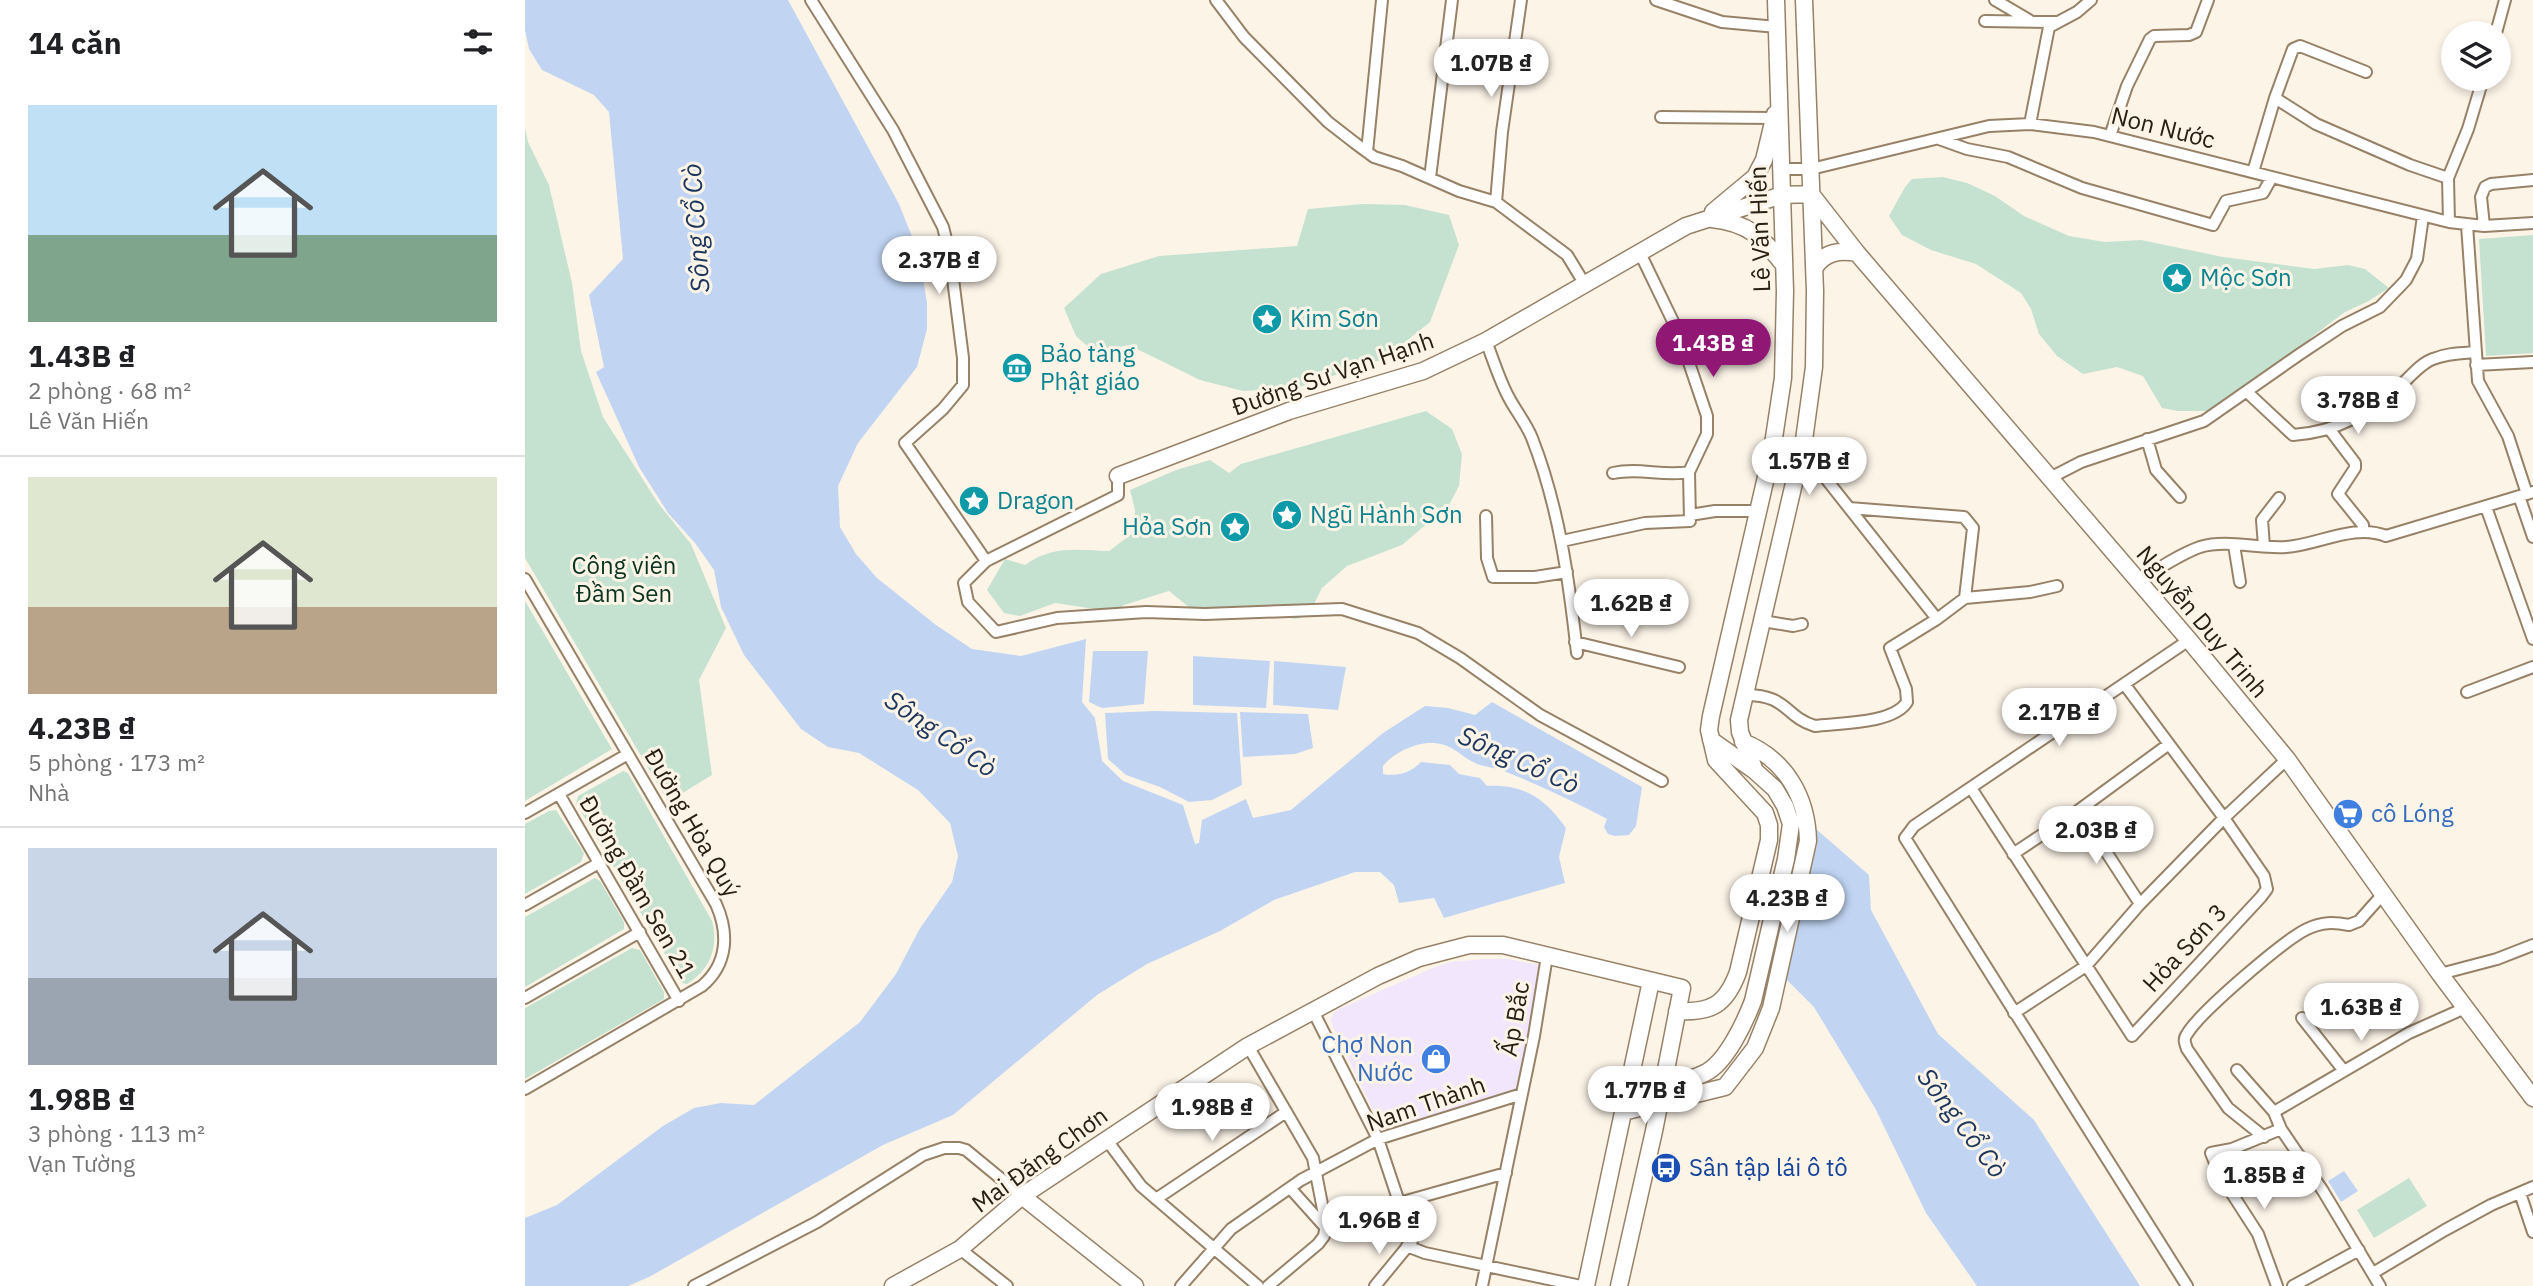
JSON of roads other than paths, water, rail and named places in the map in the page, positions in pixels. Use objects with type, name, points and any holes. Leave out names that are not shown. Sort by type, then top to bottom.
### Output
[{"type":"main road","name":"Lê Văn Hiến","points":[[1711,740],[1711,716],[1772,451],[1783,378],[1786,341],[1776,0]]},
{"type":"main road","points":[[1755,771],[1743,741],[1739,720],[1798,462],[1814,367],[1815,267],[1804,0]]},
{"type":"main road","points":[[1706,218],[1755,177],[1764,160],[1779,102]]},
{"type":"main road","name":"Đường Sư Vạn Hạnh","points":[[1118,476],[1289,411],[1423,371],[1486,341],[1670,233],[1706,218],[1782,195],[1811,194]]},
{"type":"main road","name":"Nguyễn Duy Trinh","points":[[1811,194],[1857,253],[2139,581],[2287,759],[2440,974],[2533,1098]]},
{"type":"main road","points":[[1706,218],[1732,221],[1754,232],[1784,265]]},
{"type":"main road","points":[[1815,267],[1821,258],[1834,252],[1857,253]]},
{"type":"main road","points":[[1624,1105],[1662,1086],[1707,1073],[1734,1040],[1753,1001],[1790,841],[1791,824],[1775,789],[1755,771],[1711,740]]},
{"type":"main road","points":[[1619,1286],[1677,1012],[1710,1008],[1731,992],[1767,848],[1769,825],[1765,813],[1716,760],[1711,740]]},
{"type":"main road","points":[[1624,1105],[1659,1103],[1725,1087],[1755,1048],[1771,1008],[1808,841],[1808,824],[1803,801],[1795,787],[1762,749],[1743,741]]},
{"type":"main road","name":"Mai Đăng Chơn","points":[[893,1286],[960,1249],[1021,1196],[1248,1046],[1378,976],[1419,958],[1469,945],[1503,945],[1682,988],[1677,1012]]},
{"type":"main road","points":[[1583,1286],[1651,981]]},
{"type":"main road","points":[[1731,992],[1753,1001]]},
{"type":"main road","points":[[1021,1196],[1135,1286]]},
{"type":"street","points":[[810,0],[893,130],[943,227],[950,255],[963,358],[963,385],[943,409],[905,443],[986,561],[964,583],[968,602],[996,632],[1057,618],[1146,612],[1205,614],[1342,609],[1418,633],[1460,658],[1540,715],[1662,781]]},
{"type":"street","points":[[1216,0],[1244,37],[1328,122],[1367,152],[1459,191],[1496,202],[1567,255],[1584,283]]},
{"type":"street","points":[[1367,152],[1382,0]]},
{"type":"street","points":[[1430,178],[1452,0]]},
{"type":"street","points":[[1496,202],[1502,132],[1521,0]]},
{"type":"street","points":[[1656,0],[1722,22],[1777,27]]},
{"type":"street","points":[[1995,0],[2032,22]]},
{"type":"street","points":[[2030,124],[2048,29],[2077,12],[2091,0]]},
{"type":"street","points":[[2110,136],[2127,86],[2150,39],[2154,36],[2195,33],[2208,0]]},
{"type":"street","points":[[2499,21],[2505,0]]},
{"type":"street","points":[[1985,21],[2058,22]]},
{"type":"street","points":[[2253,172],[2275,98],[2296,46],[2366,72]]},
{"type":"street","points":[[2449,222],[2448,178],[2468,129],[2479,91]]},
{"type":"street","points":[[2275,98],[2316,124],[2410,165],[2448,178]]},
{"type":"street","points":[[1661,117],[1774,118]]},
{"type":"street","name":"Non Nước","points":[[1781,169],[1811,169],[1989,126],[2030,124],[2110,136],[2449,222],[2484,226],[2533,223]]},
{"type":"street","points":[[1939,139],[1967,149],[2008,157],[2082,188],[2213,225],[2226,201],[2263,193],[2272,177]]},
{"type":"street","points":[[2484,226],[2481,197],[2485,187],[2491,184],[2533,180]]},
{"type":"street","points":[[2050,478],[2081,462],[2204,421],[2342,326],[2380,307],[2406,279],[2417,260],[2423,216]]},
{"type":"street","points":[[2467,225],[2476,365],[2481,388],[2508,436],[2526,494],[2533,537]]},
{"type":"street","points":[[1562,541],[1645,523],[1690,521],[1689,472],[1707,434],[1707,416],[1680,336],[1639,251]]},
{"type":"street","points":[[1486,341],[1506,393],[1530,434],[1543,469],[1562,541],[1576,648],[1679,667]]},
{"type":"street","points":[[2247,392],[2293,435],[2330,430],[2351,422],[2398,388],[2431,359],[2452,353],[2476,352]]},
{"type":"street","points":[[2476,365],[2533,362]]},
{"type":"street","points":[[2330,430],[2355,463],[2355,468],[2338,494],[2363,525],[2363,531]]},
{"type":"street","points":[[2147,439],[2155,470],[2180,497]]},
{"type":"street","points":[[1798,462],[1823,475],[1937,620]]},
{"type":"street","points":[[1613,473],[1634,470],[1660,474],[1689,472]]},
{"type":"street","name":"Đường Sư Vạn Hạnh","points":[[986,561],[1118,495],[1118,476]]},
{"type":"street","points":[[2139,581],[2170,561],[2203,546],[2303,545],[2363,531],[2386,536],[2526,494]]},
{"type":"street","points":[[2264,547],[2262,520],[2279,498]]},
{"type":"street","points":[[2486,507],[2533,639]]},
{"type":"street","points":[[1849,508],[1964,517],[1973,528],[1965,598]]},
{"type":"street","points":[[1690,515],[1715,511],[1758,511]]},
{"type":"street","points":[[1486,516],[1487,558],[1493,577],[1535,577],[1567,572]]},
{"type":"street","points":[[2234,545],[2239,582]]},
{"type":"street","name":"Đường Hòa Quý","points":[[525,579],[716,904],[726,933],[724,953],[717,971],[702,986],[525,1089]]},
{"type":"street","points":[[1745,695],[1764,695],[1776,699],[1815,726],[1878,718],[1897,712],[1904,707],[1908,698],[1890,648],[1937,620],[1965,598],[2030,592],[2057,586]]},
{"type":"street","points":[[1763,621],[1793,626],[1803,624]]},
{"type":"street","points":[[2187,1286],[1905,838],[1913,826],[2189,640]]},
{"type":"street","points":[[2467,692],[2533,667]]},
{"type":"street","points":[[2125,685],[2224,818]]},
{"type":"street","points":[[2013,854],[2169,744]]},
{"type":"street","points":[[525,813],[628,754]]},
{"type":"street","points":[[2014,1013],[2086,966],[2140,905],[2224,818],[2287,759]]},
{"type":"street","points":[[1971,788],[2086,966]]},
{"type":"street","name":"Đường Đầm Sen 21","points":[[558,794],[679,1001]]},
{"type":"street","points":[[2079,810],[2140,905]]},
{"type":"street","name":"Hỏa Sơn 3","points":[[2086,966],[2131,1036],[2267,888],[2264,876],[2224,818]]},
{"type":"street","points":[[525,905],[599,863]]},
{"type":"street","points":[[2263,1137],[2228,1108],[2187,1049],[2186,1035],[2215,1004],[2292,937],[2327,922],[2349,926],[2359,921],[2383,894]]},
{"type":"street","points":[[525,998],[640,932]]},
{"type":"street","points":[[2440,974],[2497,959],[2533,945]]},
{"type":"street","name":"Ấp Bắc","points":[[1482,1286],[1522,1094],[1547,956]]},
{"type":"street","points":[[2274,1112],[2409,1033],[2465,1008]]},
{"type":"street","points":[[1313,1012],[1378,1139],[1412,1241],[1375,1286]]},
{"type":"street","points":[[2302,1018],[2344,1071]]},
{"type":"street","points":[[1248,1046],[1313,1157],[1326,1228],[1324,1236],[1313,1249],[1268,1286]]},
{"type":"street","points":[[2237,1070],[2274,1112],[2281,1129],[2381,1286]]},
{"type":"street","name":"Nam Thành","points":[[1181,1286],[1231,1229],[1316,1172],[1378,1139],[1522,1094]]},
{"type":"street","points":[[1156,1199],[1286,1112]]},
{"type":"street","points":[[2277,1286],[2259,1234],[2220,1175],[2211,1153],[2232,1149],[2281,1129]]},
{"type":"street","points":[[1105,1139],[1141,1186],[1258,1286]]},
{"type":"street","points":[[694,1286],[817,1222],[923,1155],[944,1148],[959,1147],[966,1150],[1021,1196]]},
{"type":"street","points":[[1399,1203],[1506,1173]]},
{"type":"street","points":[[2373,1273],[2491,1205],[2533,1187]]},
{"type":"street","points":[[1290,1188],[1326,1228]]},
{"type":"street","points":[[2520,1193],[2533,1232]]},
{"type":"street","points":[[1407,1246],[1425,1253],[1583,1286]]},
{"type":"street","points":[[960,1249],[1007,1286]]},
{"type":"street","points":[[2293,1286],[2358,1250]]},
{"type":"water","name":"Sông Cổ Cò","points":[[525,0],[788,0],[899,204],[919,254],[927,303],[927,329],[917,367],[858,443],[838,486],[840,527],[856,554],[877,578],[936,625],[972,649],[1021,656],[1086,639],[1082,702],[1095,718],[1102,761],[1123,781],[1183,805],[1195,844],[1199,843],[1202,820],[1246,799],[1253,818],[1291,810],[1383,733],[1425,706],[1448,708],[1475,715],[1492,702],[1642,787],[1636,826],[1629,835],[1608,834],[1604,827],[1607,819],[1530,782],[1477,764],[1444,745],[1424,743],[1410,747],[1383,766],[1383,774],[1404,773],[1421,762],[1450,765],[1459,774],[1480,778],[1487,786],[1523,791],[1542,801],[1566,828],[1559,857],[1565,883],[1444,918],[1434,898],[1399,903],[1394,885],[1380,872],[1355,872],[1274,900],[1220,931],[1147,964],[1097,995],[953,1115],[883,1145],[649,1277],[628,1286],[525,1286],[525,1218],[557,1205],[663,1126],[694,1108],[721,1103],[754,1105],[860,1022],[896,974],[919,930],[952,882],[958,856],[950,823],[918,790],[859,753],[828,747],[801,729],[744,655],[721,607],[714,570],[695,543],[668,513],[639,467],[596,372],[604,367],[589,295],[623,259],[609,112],[594,95],[542,70],[529,49],[525,30]]},
{"type":"water","points":[[1093,651],[1148,651],[1144,704],[1102,708],[1089,702]]},
{"type":"water","points":[[1193,656],[1270,661],[1266,708],[1193,705]]},
{"type":"water","points":[[1274,661],[1346,667],[1338,710],[1273,705]]},
{"type":"water","points":[[1240,712],[1308,714],[1313,748],[1295,754],[1243,757]]},
{"type":"water","points":[[1105,713],[1237,713],[1242,785],[1212,800],[1189,802],[1160,787],[1126,775],[1108,759]]},
{"type":"water","name":"Sông Cổ Cò","points":[[1816,829],[1869,875],[1871,910],[1938,1034],[2034,1120],[2140,1286],[1977,1286],[1926,1213],[1875,1108],[1814,1007],[1782,975],[1809,859],[1817,846]]},
{"type":"water","points":[[2344,1171],[2358,1191],[2341,1202],[2328,1181]]},
{"type":"place","name":"Mộc Sơn","points":[[2177,278]]},
{"type":"place","name":"Kim Sơn","points":[[1267,319]]},
{"type":"place","name":"Bảo tàng Phật giáo","points":[[1017,368]]},
{"type":"place","name":"Dragon","points":[[974,501]]},
{"type":"place","name":"Ngũ Hành Sơn","points":[[1287,515]]},
{"type":"place","name":"Hỏa Sơn","points":[[1235,527]]},
{"type":"place","name":"cô Lóng","points":[[2348,814]]},
{"type":"place","name":"Chợ Non Nước","points":[[1436,1059]]},
{"type":"place","name":"Sân tập lái ô tô","points":[[1666,1168]]},
{"type":"park label","name":"Công viên Đầm Sen","points":[[624,580]]}]
